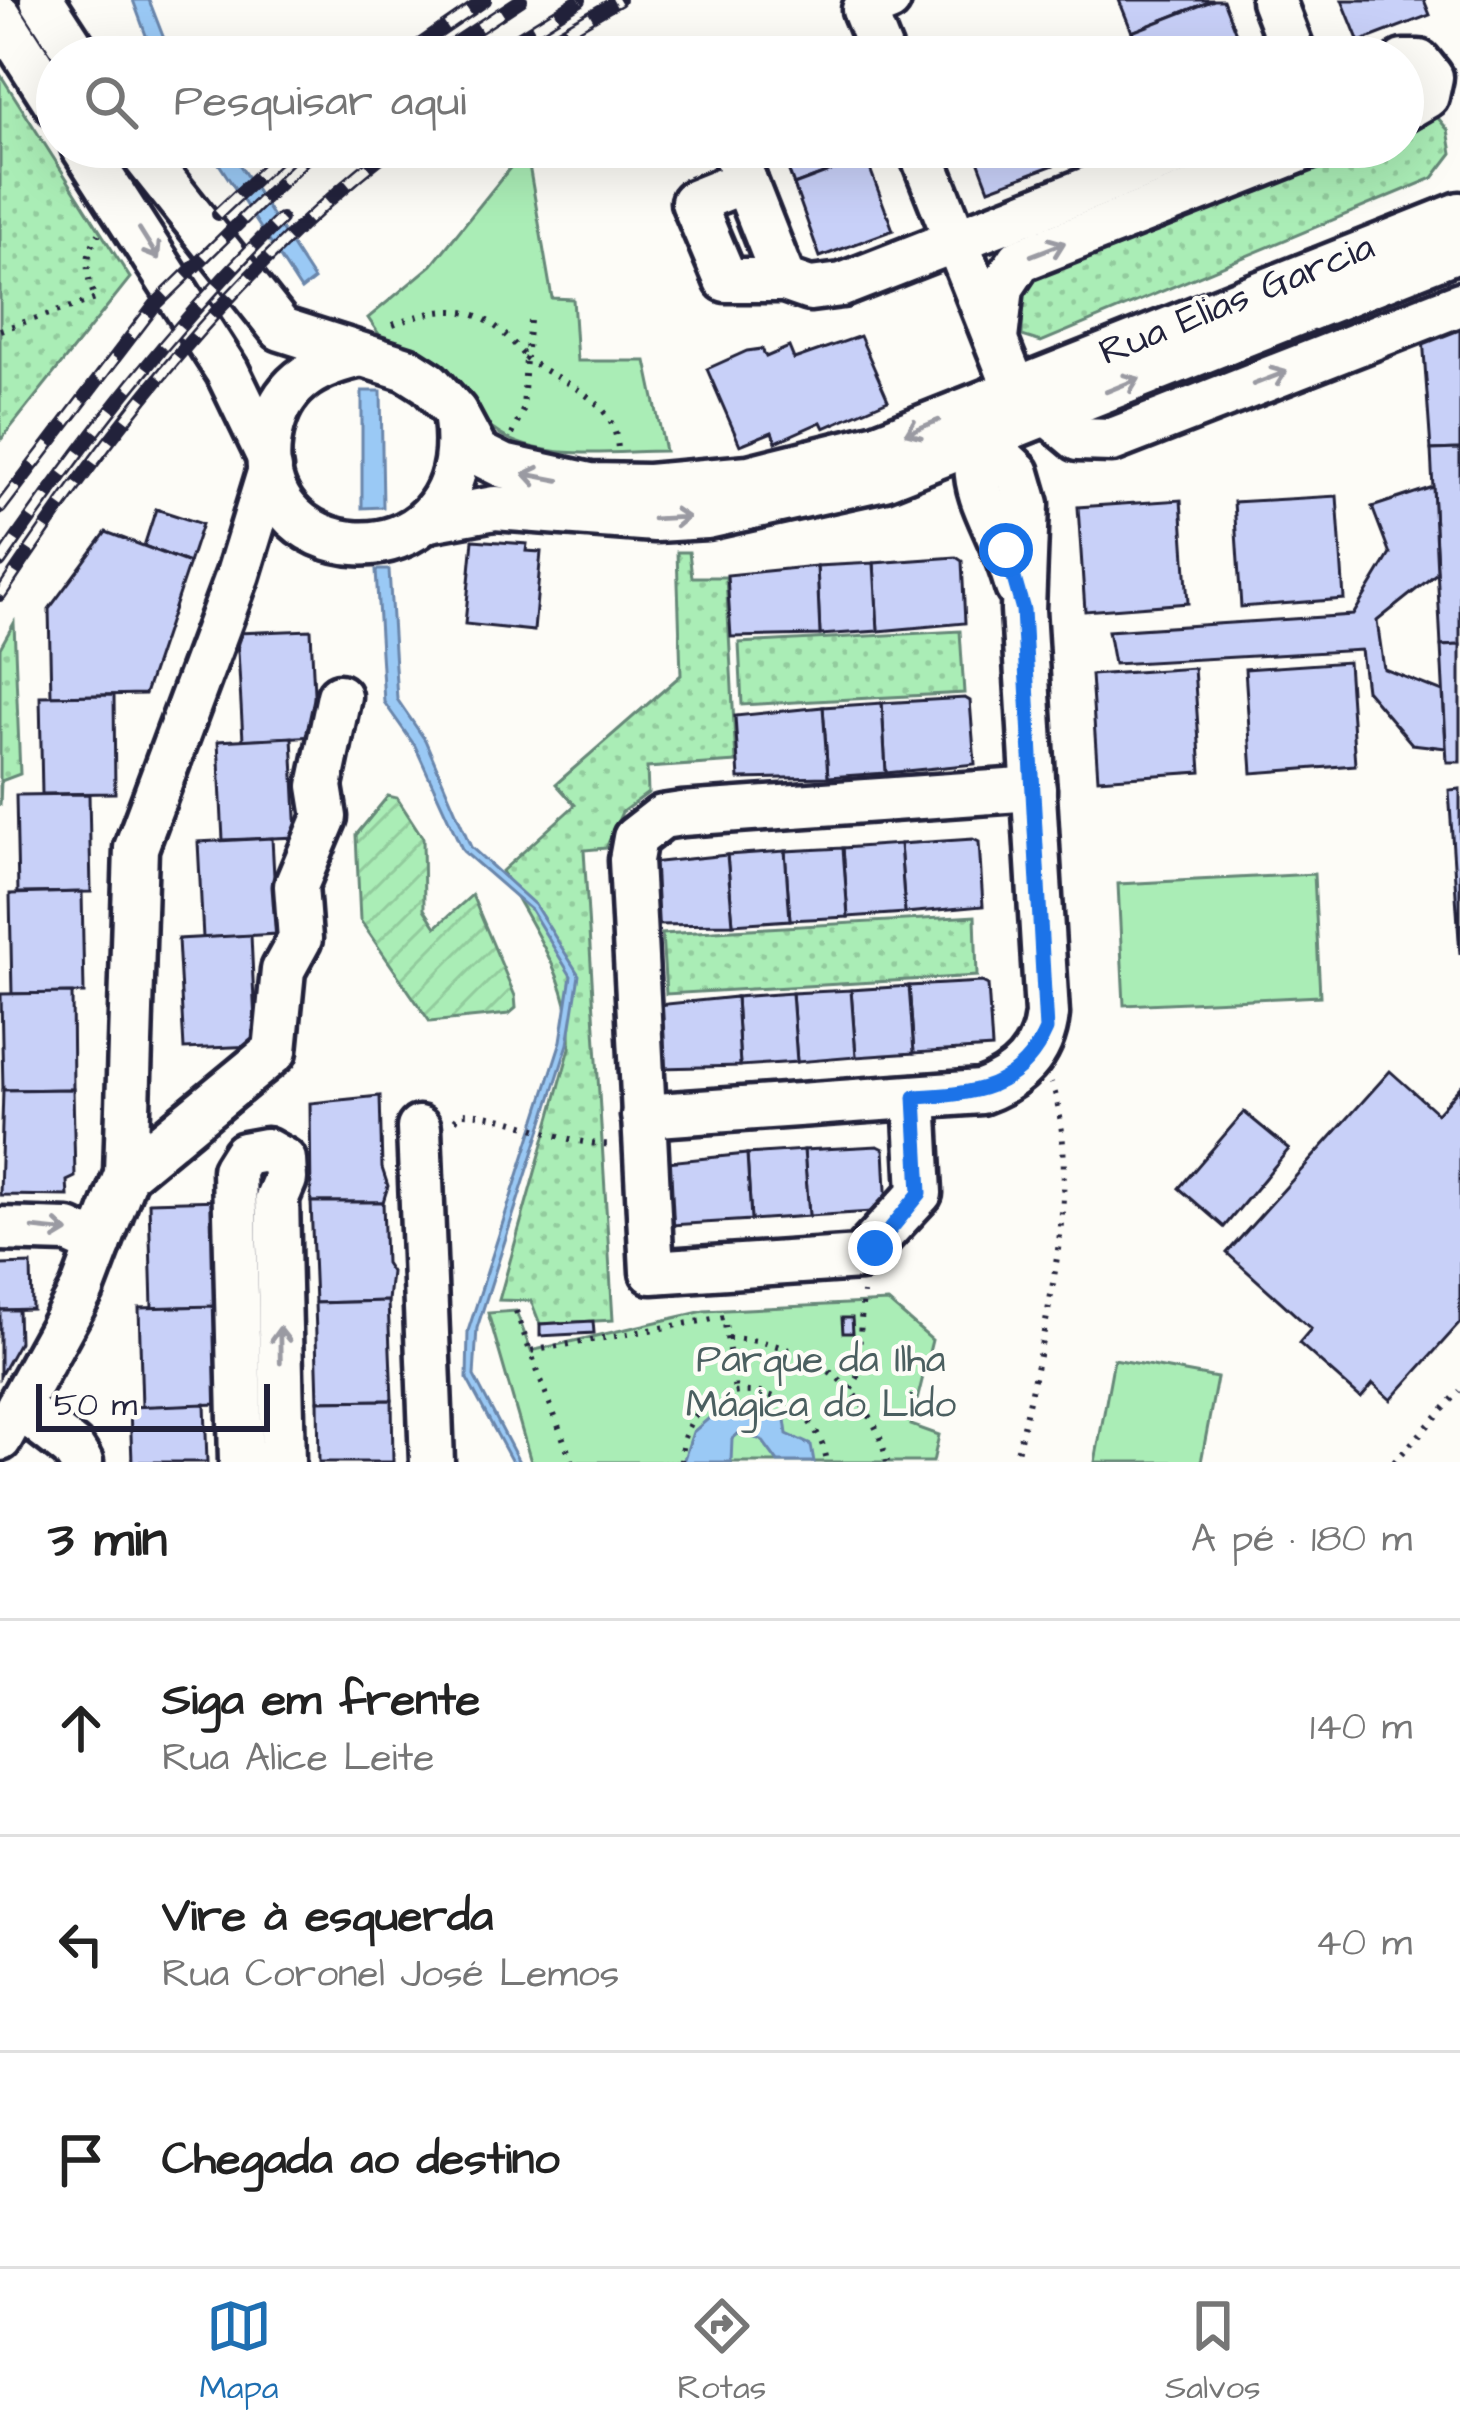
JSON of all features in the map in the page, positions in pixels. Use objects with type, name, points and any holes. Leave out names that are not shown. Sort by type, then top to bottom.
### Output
[{"type":"street","points":[[42,0],[65,36]]},
{"type":"street","points":[[875,36],[864,10],[889,0]]},
{"type":"street","points":[[1273,0],[1287,36]]},
{"type":"street","points":[[0,16],[36,73]]},
{"type":"street","points":[[1424,68],[1431,77],[1424,98]]},
{"type":"street","points":[[98,168],[227,371],[269,462],[279,497],[308,531],[360,546],[391,541],[429,520],[495,508],[655,520],[707,517],[884,478],[983,440]]},
{"type":"street","points":[[154,168],[281,329],[370,343],[429,383],[455,412],[460,452],[429,520]]},
{"type":"street","points":[[740,168],[784,280],[810,289],[842,285],[1143,168]]},
{"type":"street","points":[[927,168],[996,340],[1031,402],[1078,439],[1112,440],[1460,304]]},
{"type":"street","points":[[996,340],[1002,286],[1020,260],[1255,168]]},
{"type":"street","name":"Rua Elias Garcia","points":[[1031,402],[1460,214]]},
{"type":"street","name":"Rua Elias Garcia","points":[[455,412],[477,453],[502,466],[590,485],[649,486],[794,468],[1031,402],[1460,249]]},
{"type":"street","points":[[81,1462],[72,1448],[9,1423],[82,1290],[126,1174],[136,848],[238,574],[269,462],[276,412],[305,374],[370,343]]},
{"type":"street","points":[[1023,610],[1006,550],[977,496],[975,469],[994,413],[1031,402]]},
{"type":"street","points":[[644,1129],[1001,1084],[1040,1045],[1047,1014],[1023,610],[1031,402]]},
{"type":"street","points":[[983,440],[1018,473],[1027,503]]},
{"type":"street","points":[[884,478],[977,496]]},
{"type":"street","points":[[238,574],[270,550],[308,531]]},
{"type":"street","points":[[126,1174],[275,1051],[283,970],[300,939],[296,886],[325,817],[320,786],[339,697]]},
{"type":"street","points":[[915,1097],[920,1193],[860,1258],[652,1272],[631,860],[635,838],[646,826],[682,814],[1034,789]]},
{"type":"street","points":[[418,1128],[432,1462]]},
{"type":"street","points":[[241,1462],[234,1170],[244,1154],[266,1150],[284,1160],[285,1178],[277,1198],[284,1462]]},
{"type":"street","points":[[0,1229],[68,1231],[99,1245]]},
{"type":"path","points":[[0,330],[96,298],[87,280],[89,247],[126,206]]},
{"type":"path","points":[[370,343],[420,317],[476,314],[496,322],[526,358],[583,388],[615,426],[618,451]]},
{"type":"path","points":[[509,439],[523,410],[530,321]]},
{"type":"path","points":[[1015,1462],[1059,1259],[1060,1108],[1040,1045]]},
{"type":"path","points":[[492,1113],[596,1145],[644,1129]]},
{"type":"path","points":[[850,1389],[857,1378],[864,1303]]},
{"type":"path","points":[[516,1311],[572,1462]]},
{"type":"path","points":[[530,1351],[724,1317],[736,1391]]},
{"type":"path","points":[[728,1338],[755,1339],[807,1356],[850,1389],[870,1416],[887,1462]]},
{"type":"path","points":[[681,1462],[687,1423],[704,1405],[736,1391],[781,1396],[809,1416],[824,1440],[827,1462]]},
{"type":"path","points":[[1394,1462],[1460,1391]]},
{"type":"green space","points":[[0,74],[36,130],[36,168],[60,168],[130,278],[0,441]]},
{"type":"green space","points":[[1433,112],[1448,130],[1452,153],[1433,178],[1041,342],[1022,336],[1024,276],[1284,168],[1424,168],[1424,114]]},
{"type":"green space","points":[[510,168],[529,168],[552,298],[573,299],[577,361],[646,361],[665,451],[562,452],[523,444],[487,425],[442,369],[408,347],[383,340],[368,318],[432,265]]},
{"type":"green space","points":[[677,552],[689,552],[692,577],[726,577],[736,762],[647,768],[648,793],[622,812],[606,848],[584,850],[613,1320],[540,1324],[531,1301],[499,1300],[570,1048],[569,1024],[558,978],[502,871],[575,805],[556,784],[681,675]]},
{"type":"green space","points":[[14,623],[20,774],[1,781],[0,806],[0,648]]},
{"type":"green space","points":[[960,631],[964,693],[742,705],[739,643]]},
{"type":"green space","points":[[388,796],[397,798],[423,838],[424,909],[436,927],[472,895],[515,996],[516,1008],[509,1014],[430,1022],[360,920],[356,835]]},
{"type":"green space","points":[[1314,874],[1320,996],[1124,1005],[1118,884]]},
{"type":"green space","points":[[975,916],[977,976],[666,994],[662,934]]},
{"type":"green space","name":"Parque da Ilha Mágica do Lido","points":[[888,1302],[932,1340],[911,1425],[939,1435],[933,1462],[531,1462],[488,1313],[516,1311],[531,1351],[704,1311]]},
{"type":"green space","points":[[1114,1359],[1217,1378],[1201,1462],[1095,1462]]},
{"type":"water","points":[[133,0],[149,0],[163,36],[146,36]]},
{"type":"water","points":[[222,168],[242,168],[314,280],[301,290]]},
{"type":"water","points":[[362,391],[381,391],[383,507],[362,508]]},
{"type":"water","points":[[376,570],[389,570],[397,699],[425,740],[471,847],[535,905],[579,975],[568,1044],[477,1328],[474,1376],[519,1462],[512,1462],[467,1379],[468,1331],[561,1041],[571,976],[531,910],[463,851],[415,746],[384,702]]},
{"type":"water","points":[[722,1407],[762,1418],[784,1412],[787,1434],[811,1445],[814,1462],[778,1462],[762,1440],[739,1433],[732,1439],[731,1462],[683,1462],[693,1432]]},
{"type":"building","points":[[1119,0],[1214,0],[1132,32]]},
{"type":"building","points":[[1223,0],[1237,36],[1134,36],[1132,32]]},
{"type":"building","points":[[1342,0],[1424,0],[1430,15],[1375,36],[1357,36]]},
{"type":"building","points":[[788,168],[839,168],[794,185]]},
{"type":"building","points":[[839,168],[870,168],[893,230],[820,257],[794,185]]},
{"type":"building","points":[[981,168],[1046,168],[989,189]]},
{"type":"building","points":[[1460,325],[1460,449],[1431,450],[1423,337]]},
{"type":"building","points":[[860,336],[888,400],[824,428],[821,422],[776,442],[772,432],[740,445],[707,369],[747,351],[762,349],[766,357],[789,347],[794,359]]},
{"type":"building","points":[[1460,449],[1460,645],[1441,646],[1431,450]]},
{"type":"building","points":[[1433,487],[1437,573],[1377,621],[1384,669],[1443,692],[1446,748],[1412,744],[1366,690],[1361,650],[1114,664],[1108,631],[1353,615],[1390,554],[1372,507]]},
{"type":"building","points":[[1337,496],[1344,599],[1241,607],[1234,502]]},
{"type":"building","points":[[1181,500],[1188,603],[1085,611],[1078,507]]},
{"type":"building","points":[[156,509],[202,524],[189,563],[144,546]]},
{"type":"building","points":[[106,532],[189,563],[145,694],[51,696],[49,609]]},
{"type":"building","points":[[473,540],[527,544],[526,551],[541,552],[534,631],[465,624]]},
{"type":"building","points":[[956,557],[962,561],[965,623],[878,631],[874,563]]},
{"type":"building","points":[[874,563],[878,631],[820,635],[817,566]]},
{"type":"building","points":[[817,566],[820,635],[731,637],[727,575]]},
{"type":"building","points":[[311,630],[316,736],[243,740],[237,633]]},
{"type":"building","points":[[1460,645],[1460,762],[1447,762],[1441,646]]},
{"type":"building","points":[[1348,662],[1355,765],[1252,773],[1245,669]]},
{"type":"building","points":[[1194,668],[1201,772],[1098,779],[1091,675]]},
{"type":"building","points":[[114,695],[115,793],[42,794],[40,696]]},
{"type":"building","points":[[970,701],[975,764],[886,773],[882,703]]},
{"type":"building","points":[[882,703],[886,773],[828,777],[823,707]]},
{"type":"building","points":[[823,707],[828,777],[739,779],[735,716]]},
{"type":"building","points":[[292,737],[297,837],[223,840],[218,741]]},
{"type":"building","points":[[1460,789],[1460,955],[1449,790]]},
{"type":"building","points":[[89,794],[91,892],[18,893],[16,795]]},
{"type":"building","points":[[272,838],[277,934],[203,938],[198,842]]},
{"type":"building","points":[[979,842],[983,906],[905,913],[900,844]]},
{"type":"building","points":[[900,844],[905,913],[848,917],[843,848]]},
{"type":"building","points":[[843,848],[848,917],[790,920],[785,851]]},
{"type":"building","points":[[785,851],[790,920],[733,924],[727,855]]},
{"type":"building","points":[[727,855],[733,924],[653,925],[649,863]]},
{"type":"building","points":[[82,892],[84,993],[12,994],[10,894]]},
{"type":"building","points":[[251,935],[256,1046],[184,1049],[178,939]]},
{"type":"building","points":[[988,985],[992,1048],[914,1053],[909,986]]},
{"type":"building","points":[[909,986],[914,1053],[856,1057],[851,990]]},
{"type":"building","points":[[851,990],[856,1057],[797,1062],[792,993]]},
{"type":"building","points":[[72,993],[73,1089],[3,1090],[1,994]]},
{"type":"building","points":[[792,993],[797,1062],[740,1066],[736,997]]},
{"type":"building","points":[[736,997],[740,1066],[661,1068],[657,1005]]},
{"type":"building","points":[[1390,1071],[1437,1113],[1460,1087],[1460,1323],[1391,1400],[1373,1384],[1361,1398],[1299,1343],[1311,1329],[1227,1253]]},
{"type":"building","points":[[73,1089],[75,1177],[67,1181],[68,1196],[0,1195],[3,1090]]},
{"type":"building","points":[[380,1096],[382,1168],[388,1186],[383,1202],[311,1202],[310,1103]]},
{"type":"building","points":[[1244,1112],[1289,1149],[1224,1227],[1179,1188]]},
{"type":"building","points":[[884,1149],[887,1211],[809,1216],[804,1150]]},
{"type":"building","points":[[804,1150],[809,1216],[751,1220],[747,1154]]},
{"type":"building","points":[[747,1154],[751,1220],[671,1225],[667,1162]]},
{"type":"building","points":[[221,1200],[225,1306],[152,1308],[149,1202]]},
{"type":"building","points":[[311,1202],[383,1202],[385,1263],[391,1272],[388,1301],[315,1303]]},
{"type":"building","points":[[31,1264],[32,1309],[0,1310],[0,1265]]},
{"type":"building","points":[[388,1301],[392,1400],[318,1401],[315,1303]]},
{"type":"building","points":[[214,1306],[217,1404],[142,1407],[139,1308]]},
{"type":"building","points":[[0,1310],[18,1310],[19,1342],[0,1376]]},
{"type":"building","points":[[842,1318],[852,1318],[853,1333],[843,1333]]},
{"type":"building","points":[[593,1321],[594,1333],[540,1336],[540,1324]]},
{"type":"building","points":[[392,1400],[393,1462],[319,1462],[318,1401]]},
{"type":"building","points":[[205,1404],[207,1462],[132,1462],[130,1407]]},
{"type":"railway","points":[[433,36],[485,0]]},
{"type":"railway","points":[[466,36],[521,0]]},
{"type":"railway","points":[[522,36],[580,0]]},
{"type":"railway","points":[[557,36],[619,0]]},
{"type":"railway","points":[[218,214],[267,168]]},
{"type":"railway","points":[[0,508],[155,305],[295,168]]},
{"type":"railway","points":[[0,595],[86,472],[178,355],[280,246],[368,168]]},
{"type":"railway","points":[[0,562],[132,384],[281,219]]},
{"type":"route","points":[[875,1248],[920,1193],[915,1097],[981,1092],[1001,1084],[1028,1062],[1046,1030],[1023,610],[1006,550]]}]
